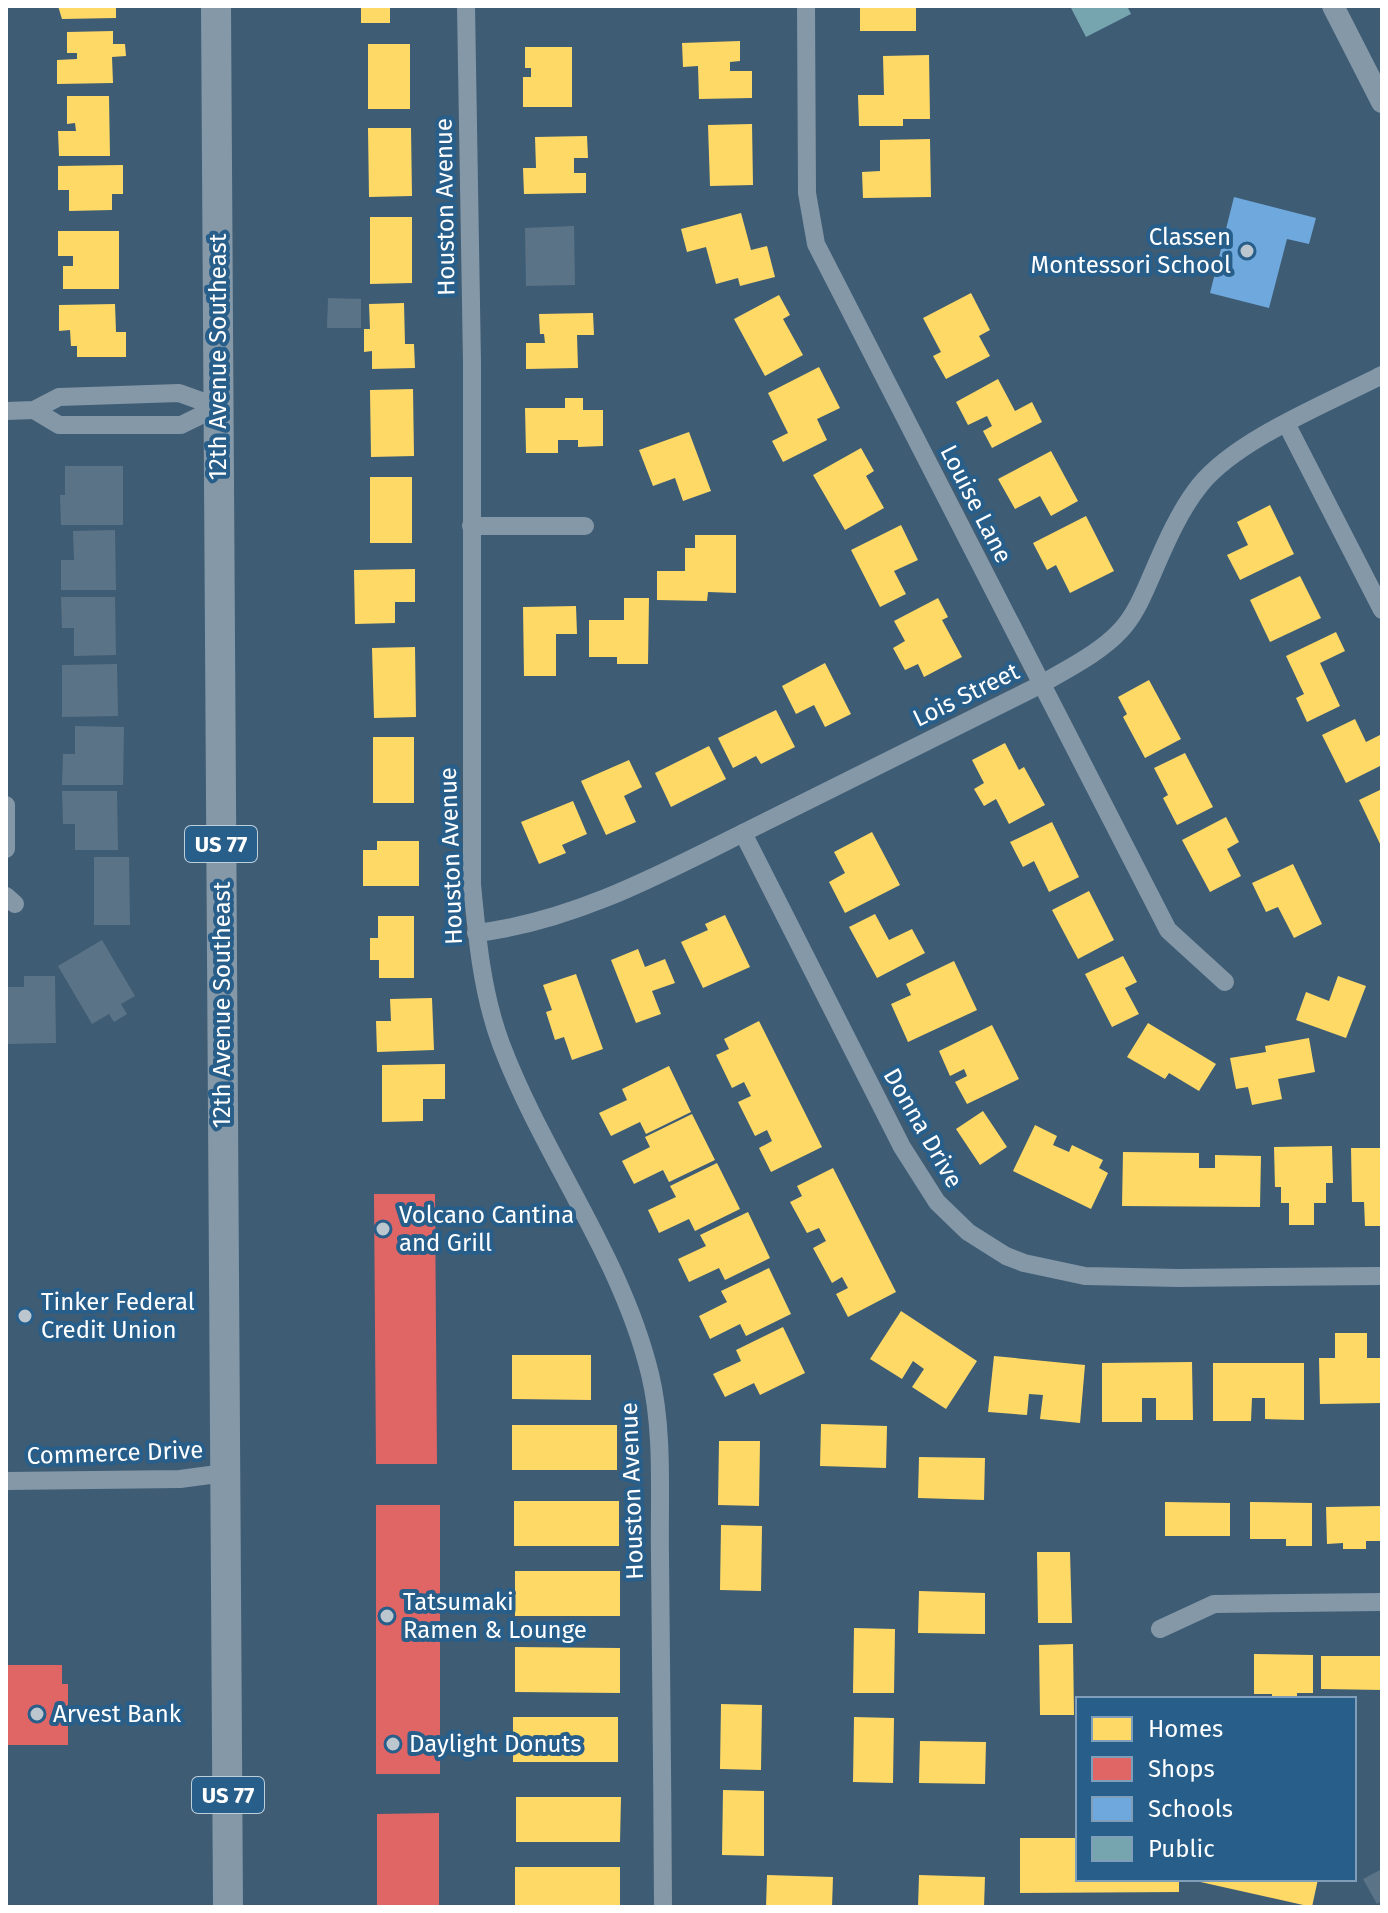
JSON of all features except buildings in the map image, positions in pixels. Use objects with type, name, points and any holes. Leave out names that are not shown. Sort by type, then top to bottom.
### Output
[{"type":"main road","name":"12th Avenue Southeast","points":[[216,6],[228,1907]]},
{"type":"street","name":"Houston Avenue","points":[[466,6],[472,363],[472,884],[476,933],[481,970],[500,1042],[617,1276],[651,1377],[658,1456],[663,1907]]},
{"type":"street","name":"Louise Lane","points":[[806,6],[807,193],[816,244],[1168,930],[1225,982]]},
{"type":"street","points":[[1333,6],[1382,102]]},
{"type":"street","name":"Lois Street","points":[[476,933],[507,929],[654,879],[1072,667],[1123,629],[1200,485],[1246,445],[1382,375]]},
{"type":"street","points":[[6,411],[34,410],[59,397],[179,393],[218,407]]},
{"type":"street","points":[[34,410],[59,425],[181,425],[218,407]]},
{"type":"street","points":[[1287,425],[1382,610]]},
{"type":"street","points":[[471,526],[585,526]]},
{"type":"street","points":[[6,805],[6,849]]},
{"type":"street","name":"Donna Drive","points":[[743,833],[902,1147],[937,1202],[968,1232],[1006,1256],[1024,1263],[1085,1276],[1382,1276]]},
{"type":"street","name":"Commerce Drive","points":[[6,1481],[180,1479],[225,1473]]},
{"type":"street","points":[[1160,1629],[1214,1604],[1382,1602]]},
{"type":"place","name":"Classen Montessori School","points":[[1247,251]]},
{"type":"place","name":"Volcano Cantina and Grill","points":[[383,1229]]},
{"type":"place","name":"Tinker Federal Credit Union","points":[[25,1316]]},
{"type":"place","name":"Tatsumaki Ramen & Lounge","points":[[387,1616]]},
{"type":"place","name":"Arvest Bank","points":[[37,1714]]},
{"type":"place","name":"Daylight Donuts","points":[[393,1744]]}]
